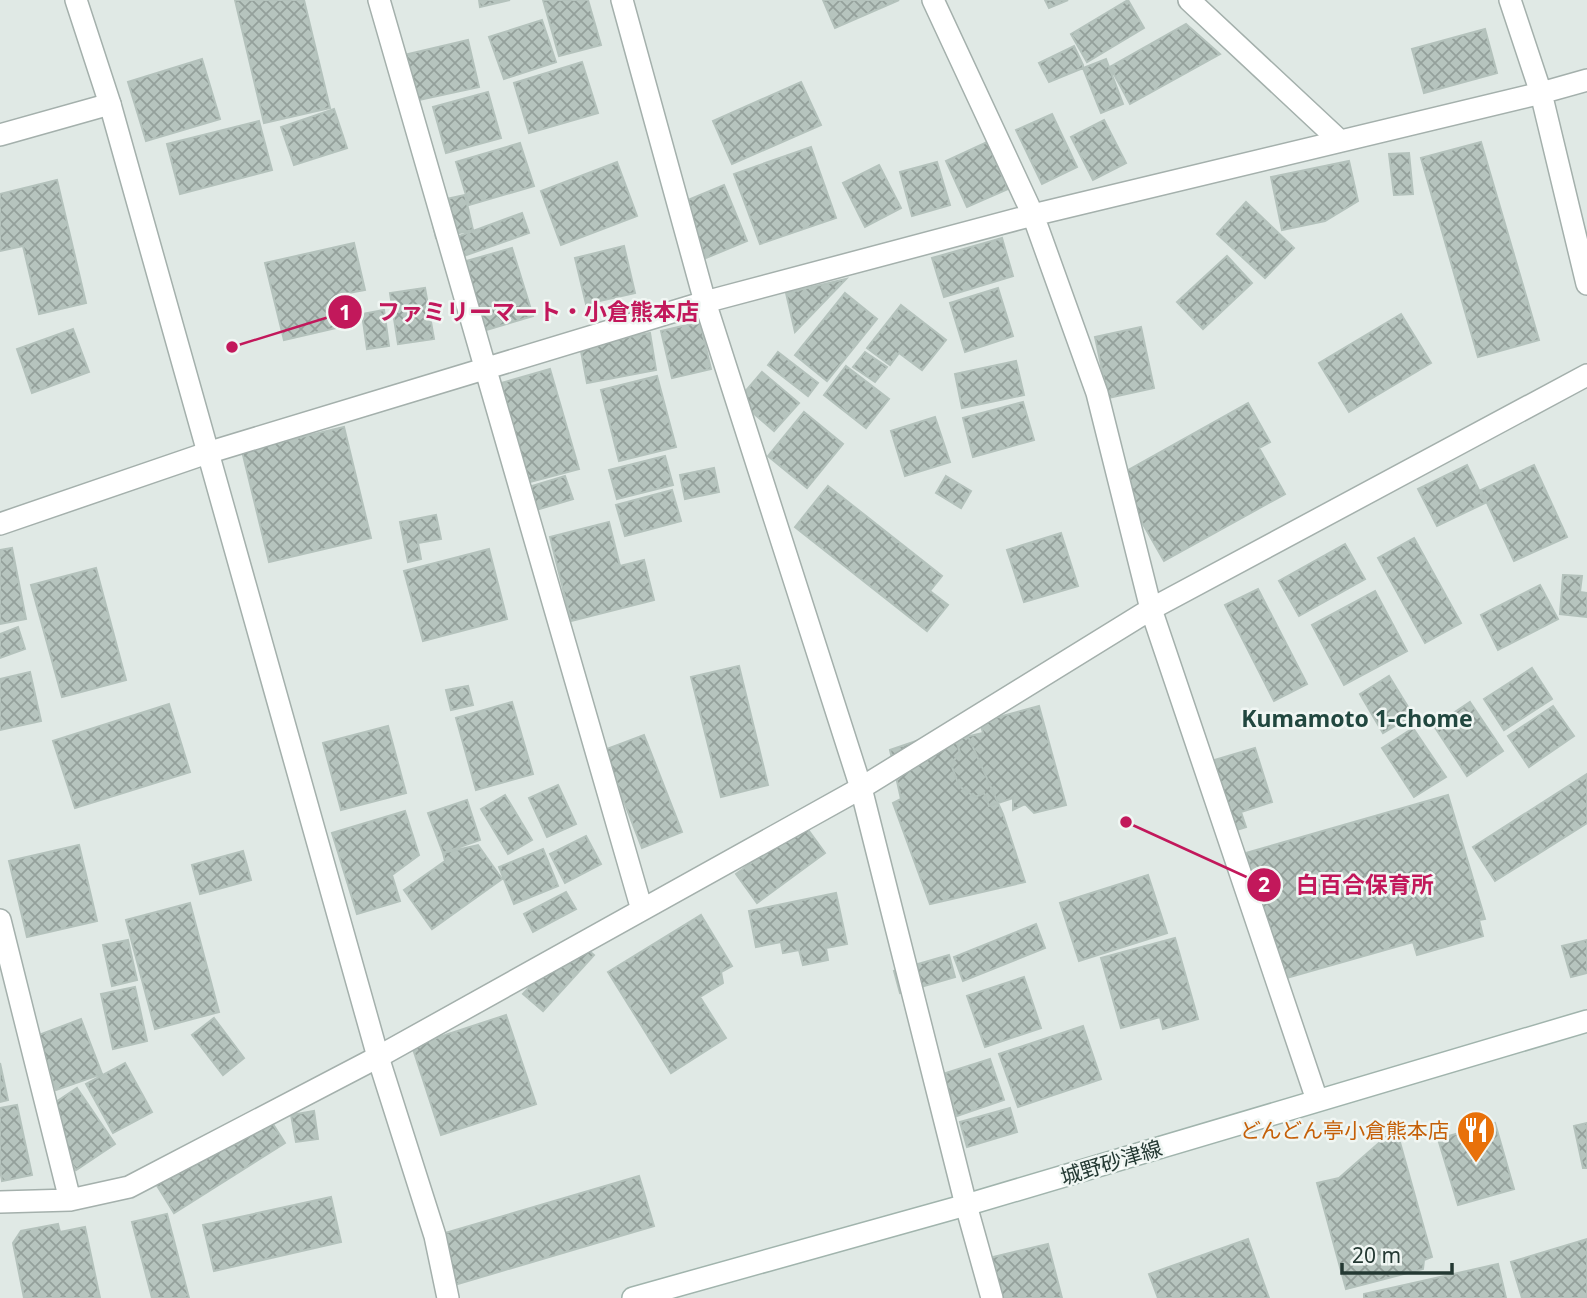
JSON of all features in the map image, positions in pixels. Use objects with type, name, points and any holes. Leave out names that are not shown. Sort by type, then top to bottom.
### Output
[{"type":"street","points":[[76,0],[110,104],[378,1057],[435,1236],[449,1298]]},
{"type":"street","points":[[379,0],[642,910]]},
{"type":"street","points":[[622,0],[705,303],[861,788],[992,1298]]},
{"type":"street","points":[[933,0],[1033,215],[1097,393],[1151,609],[1317,1100]]},
{"type":"street","points":[[1189,0],[1340,141]]},
{"type":"street","points":[[1510,0],[1541,93],[1587,284]]},
{"type":"street","points":[[0,524],[207,453],[705,303],[1033,215],[1587,80]]},
{"type":"street","points":[[0,135],[110,104]]},
{"type":"street","points":[[0,1202],[70,1200],[129,1187],[378,1057],[861,788],[1151,609],[1587,375]]},
{"type":"street","points":[[0,919],[70,1200]]},
{"type":"street","name":"城野砂津線","points":[[633,1298],[966,1205],[1587,1021]]},
{"type":"building","points":[[235,0],[304,0],[330,108],[264,123]]},
{"type":"building","points":[[479,0],[510,0],[480,7]]},
{"type":"building","points":[[543,0],[588,0],[601,45],[559,56]]},
{"type":"building","points":[[823,0],[899,0],[835,28]]},
{"type":"building","points":[[1045,0],[1068,0],[1049,8]]},
{"type":"building","points":[[1128,0],[1144,28],[1087,62],[1071,34]]},
{"type":"building","points":[[542,20],[556,62],[504,79],[489,37]]},
{"type":"building","points":[[1186,24],[1220,54],[1130,104],[1110,67]]},
{"type":"building","points":[[1485,29],[1497,73],[1424,93],[1412,49]]},
{"type":"building","points":[[468,40],[479,87],[414,101],[404,55]]},
{"type":"building","points":[[1074,46],[1083,68],[1049,82],[1039,63]]},
{"type":"building","points":[[202,59],[220,119],[146,141],[128,82]]},
{"type":"building","points":[[1106,59],[1123,104],[1101,113],[1083,68]]},
{"type":"building","points":[[582,62],[598,113],[529,133],[514,83]]},
{"type":"building","points":[[801,82],[821,125],[732,164],[713,121]]},
{"type":"building","points":[[488,92],[501,138],[446,153],[433,107]]},
{"type":"building","points":[[334,109],[347,148],[294,165],[281,127]]},
{"type":"building","points":[[1052,114],[1077,167],[1042,184],[1016,130]]},
{"type":"building","points":[[1104,120],[1126,163],[1093,180],[1071,137]]},
{"type":"building","points":[[259,121],[272,170],[180,194],[167,144]]},
{"type":"building","points":[[987,142],[1008,189],[967,207],[946,161]]},
{"type":"building","points":[[1481,142],[1539,340],[1478,357],[1421,158]]},
{"type":"building","points":[[520,143],[534,186],[469,205],[456,162]]},
{"type":"building","points":[[811,147],[836,218],[760,244],[734,174]]},
{"type":"building","points":[[1409,153],[1413,194],[1394,195],[1389,154]]},
{"type":"building","points":[[1349,161],[1358,201],[1325,221],[1282,230],[1271,177]]},
{"type":"building","points":[[617,162],[637,216],[561,245],[541,191]]},
{"type":"building","points":[[937,162],[950,205],[912,216],[900,172]]},
{"type":"building","points":[[879,165],[901,208],[865,227],[843,183]]},
{"type":"building","points":[[57,180],[86,303],[39,314],[23,246],[0,251],[0,194]]},
{"type":"building","points":[[724,185],[747,241],[706,258],[683,202]]},
{"type":"building","points":[[465,195],[473,230],[436,238],[428,203]]},
{"type":"building","points":[[1246,202],[1294,248],[1265,278],[1217,234]]},
{"type":"building","points":[[522,213],[529,233],[458,258],[451,239]]},
{"type":"building","points":[[1002,238],[1013,276],[944,297],[932,258]]},
{"type":"building","points":[[354,243],[365,290],[343,294],[349,325],[284,340],[265,263]]},
{"type":"building","points":[[624,246],[635,293],[586,304],[575,258]]},
{"type":"building","points":[[512,248],[533,316],[483,331],[463,262]]},
{"type":"building","points":[[1227,256],[1252,283],[1203,329],[1177,302]]},
{"type":"building","points":[[846,279],[795,332],[786,293]]},
{"type":"building","points":[[425,288],[434,339],[398,344],[390,293]]},
{"type":"building","points":[[998,288],[1013,336],[965,352],[950,303]]},
{"type":"building","points":[[845,293],[877,319],[827,381],[795,355]]},
{"type":"building","points":[[901,305],[946,340],[922,370],[899,353],[890,365],[867,348]]},
{"type":"building","points":[[384,310],[389,346],[367,349],[362,314]]},
{"type":"building","points":[[1401,314],[1431,363],[1349,412],[1319,363]]},
{"type":"building","points":[[700,322],[711,369],[672,378],[661,331]]},
{"type":"building","points":[[1141,327],[1154,388],[1108,398],[1095,337]]},
{"type":"building","points":[[73,329],[89,372],[32,393],[17,349]]},
{"type":"building","points":[[650,333],[656,370],[587,383],[580,346]]},
{"type":"building","points":[[778,352],[818,383],[808,396],[768,365]]},
{"type":"building","points":[[865,352],[887,367],[875,382],[853,367]]},
{"type":"building","points":[[1016,361],[1024,395],[962,408],[955,374]]},
{"type":"building","points":[[846,366],[889,399],[866,428],[824,395]]},
{"type":"building","points":[[550,369],[579,469],[526,483],[498,384]]},
{"type":"building","points":[[762,372],[799,403],[774,431],[738,400]]},
{"type":"building","points":[[657,376],[676,447],[619,461],[601,390]]},
{"type":"building","points":[[1023,402],[1034,440],[973,457],[963,418]]},
{"type":"building","points":[[1248,403],[1270,442],[1259,448],[1285,494],[1164,561],[1116,477]]},
{"type":"building","points":[[804,412],[843,444],[807,488],[768,456]]},
{"type":"building","points":[[935,417],[950,462],[905,476],[891,431]]},
{"type":"building","points":[[344,427],[371,538],[269,562],[242,451]]},
{"type":"building","points":[[665,456],[673,485],[617,499],[609,470]]},
{"type":"building","points":[[1467,465],[1485,503],[1437,526],[1418,489]]},
{"type":"building","points":[[1534,465],[1567,537],[1514,561],[1481,490]]},
{"type":"building","points":[[714,468],[719,492],[685,499],[680,475]]},
{"type":"building","points":[[565,476],[573,499],[536,510],[529,487]]},
{"type":"building","points":[[946,476],[971,491],[961,508],[936,493]]},
{"type":"building","points":[[828,486],[942,576],[930,591],[948,605],[927,631],[795,527]]},
{"type":"building","points":[[672,490],[681,521],[625,536],[616,505]]},
{"type":"building","points":[[436,515],[441,539],[418,543],[421,559],[408,562],[400,522]]},
{"type":"building","points":[[609,522],[620,566],[644,560],[654,600],[571,621],[550,537]]},
{"type":"building","points":[[1061,533],[1078,586],[1024,602],[1007,550]]},
{"type":"building","points":[[1414,538],[1461,623],[1425,643],[1378,558]]},
{"type":"building","points":[[1345,544],[1365,579],[1299,616],[1279,581]]},
{"type":"building","points":[[12,548],[26,619],[0,624],[0,550]]},
{"type":"building","points":[[489,549],[507,619],[423,641],[404,571]]},
{"type":"building","points":[[96,568],[126,680],[62,697],[31,585]]},
{"type":"building","points":[[1563,575],[1582,576],[1580,592],[1587,593],[1587,617],[1560,614]]},
{"type":"building","points":[[1540,585],[1558,619],[1498,650],[1481,615]]},
{"type":"building","points":[[1258,589],[1307,684],[1274,701],[1225,605]]},
{"type":"building","points":[[1375,591],[1407,651],[1344,685],[1312,625]]},
{"type":"building","points":[[18,627],[25,649],[0,658],[0,634]]},
{"type":"building","points":[[739,666],[768,785],[721,797],[691,677]]},
{"type":"building","points":[[1532,668],[1552,699],[1504,730],[1484,699]]},
{"type":"building","points":[[30,672],[41,721],[0,730],[0,679]]},
{"type":"building","points":[[1389,676],[1413,715],[1383,733],[1360,694]]},
{"type":"building","points":[[468,686],[473,705],[451,710],[446,690]]},
{"type":"building","points":[[512,702],[533,774],[476,790],[456,718]]},
{"type":"building","points":[[1470,702],[1503,751],[1467,776],[1434,726]]},
{"type":"building","points":[[169,704],[190,772],[75,808],[53,741]]},
{"type":"building","points":[[1039,706],[1066,805],[1034,813],[1025,804],[1013,810],[1013,798],[989,806],[984,793],[975,797],[959,786],[951,764],[960,753],[956,739],[983,733],[980,722]]},
{"type":"building","points":[[1553,706],[1574,736],[1529,767],[1508,736]]},
{"type":"building","points":[[963,725],[1003,814],[1025,882],[930,904],[893,803],[901,799],[890,750]]},
{"type":"building","points":[[388,726],[406,793],[341,810],[323,743]]},
{"type":"building","points":[[1413,728],[1446,777],[1414,797],[1382,748]]},
{"type":"building","points":[[644,735],[682,832],[642,848],[604,750]]},
{"type":"building","points":[[1255,748],[1272,802],[1241,812],[1246,827],[1230,832],[1208,762]]},
{"type":"building","points":[[1587,774],[1587,823],[1495,881],[1473,847]]},
{"type":"building","points":[[558,785],[576,824],[547,837],[529,798]]},
{"type":"building","points":[[505,795],[532,840],[508,854],[481,809]]},
{"type":"building","points":[[1448,795],[1485,919],[1479,920],[1483,936],[1417,955],[1413,942],[1283,979],[1246,853]]},
{"type":"building","points":[[467,800],[480,840],[443,853],[428,813]]},
{"type":"building","points":[[405,811],[419,855],[392,875],[400,901],[357,914],[332,833]]},
{"type":"building","points":[[804,824],[825,853],[757,903],[736,874]]},
{"type":"building","points":[[586,836],[601,864],[565,883],[550,854]]},
{"type":"building","points":[[79,845],[97,921],[27,937],[9,861]]},
{"type":"building","points":[[478,845],[502,879],[432,929],[404,890],[445,861],[443,853]]},
{"type":"building","points":[[543,849],[558,886],[514,904],[499,867]]},
{"type":"building","points":[[243,851],[251,880],[200,894],[192,865]]},
{"type":"building","points":[[1148,875],[1167,933],[1079,961],[1060,903]]},
{"type":"building","points":[[566,892],[576,909],[533,932],[524,914]]},
{"type":"building","points":[[836,893],[847,944],[826,948],[828,960],[803,965],[799,950],[783,953],[781,942],[756,947],[749,911]]},
{"type":"building","points":[[190,903],[219,1012],[155,1029],[126,920]]},
{"type":"building","points":[[701,915],[732,966],[721,972],[723,983],[700,997],[726,1038],[671,1073],[608,972]]},
{"type":"building","points":[[1036,924],[1045,948],[963,981],[954,957]]},
{"type":"building","points":[[574,938],[594,955],[543,1011],[523,994]]},
{"type":"building","points":[[1175,938],[1198,1019],[1163,1029],[1160,1017],[1121,1028],[1101,958]]},
{"type":"building","points":[[128,940],[137,980],[112,986],[103,945]]},
{"type":"building","points":[[1587,940],[1587,973],[1571,977],[1562,946]]},
{"type":"building","points":[[949,955],[955,977],[900,993],[894,971]]},
{"type":"building","points":[[1024,977],[1041,1028],[985,1047],[967,996]]},
{"type":"building","points":[[135,987],[147,1041],[113,1049],[101,994]]},
{"type":"building","points":[[506,1015],[536,1104],[441,1135],[412,1046]]},
{"type":"building","points":[[214,1018],[244,1058],[223,1075],[192,1035]]},
{"type":"building","points":[[81,1019],[102,1074],[56,1090],[36,1036]]},
{"type":"building","points":[[1083,1026],[1101,1079],[1018,1107],[999,1054]]},
{"type":"building","points":[[990,1059],[1004,1100],[957,1116],[943,1074]]},
{"type":"building","points":[[0,1063],[8,1100],[0,1102]]},
{"type":"building","points":[[125,1063],[152,1112],[113,1133],[86,1084]]},
{"type":"building","points":[[77,1088],[115,1144],[76,1170],[38,1114]]},
{"type":"building","points":[[17,1105],[32,1175],[2,1181],[0,1108]]},
{"type":"building","points":[[1010,1108],[1017,1132],[967,1147],[960,1122]]},
{"type":"building","points":[[264,1110],[285,1143],[174,1213],[153,1179]]},
{"type":"building","points":[[314,1111],[318,1139],[296,1142],[291,1115]]},
{"type":"building","name":"どんどん亭小倉熊本店","points":[[1495,1123],[1514,1189],[1458,1205],[1438,1139]]},
{"type":"building","points":[[1587,1123],[1587,1168],[1583,1168],[1574,1126]]},
{"type":"building","points":[[1396,1128],[1432,1257],[1424,1260],[1423,1269],[1346,1289],[1317,1183],[1339,1178]]},
{"type":"building","points":[[639,1176],[654,1226],[451,1286],[435,1236]]},
{"type":"building","points":[[331,1197],[341,1242],[214,1271],[203,1225]]},
{"type":"building","points":[[167,1214],[189,1298],[152,1298],[132,1222]]},
{"type":"building","points":[[58,1224],[60,1232],[85,1227],[100,1298],[24,1298],[13,1243],[21,1231]]},
{"type":"building","points":[[1248,1239],[1269,1298],[1158,1298],[1149,1274]]},
{"type":"building","points":[[1587,1239],[1587,1298],[1522,1298],[1511,1262]]},
{"type":"building","points":[[1048,1244],[1062,1298],[999,1298],[989,1258]]},
{"type":"building","points":[[1498,1264],[1506,1298],[1364,1298],[1364,1294]]},
{"type":"place","name":"ファミリーマート・小倉熊本店","points":[[232,347]]},
{"type":"place","name":"白百合保育所","points":[[1126,822]]},
{"type":"place","name":"どんどん亭小倉熊本店","points":[[1476,1164]]},
{"type":"district","name":"Kumamoto 1-chome","points":[[1357,718]]}]
